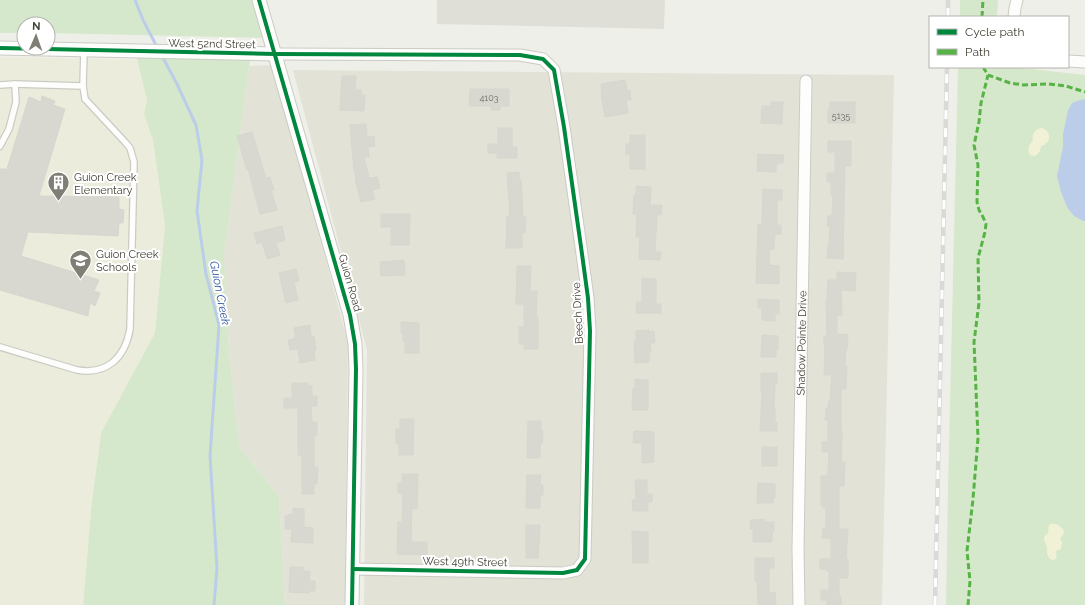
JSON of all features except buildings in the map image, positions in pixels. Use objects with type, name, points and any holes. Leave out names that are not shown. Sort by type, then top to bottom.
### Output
[{"type":"street","name":"Guion Road","points":[[259,0],[350,315],[354,339],[356,369],[352,605]]},
{"type":"street","points":[[1014,16],[1017,0]]},
{"type":"street","name":"West 52nd Street","points":[[0,48],[275,54],[520,55],[543,59]]},
{"type":"street","name":"Beech Drive","points":[[543,59],[554,70],[564,127],[589,314],[590,331],[585,559],[577,570]]},
{"type":"street","points":[[1069,61],[1085,62]]},
{"type":"street","name":"Shadow Pointe Drive","points":[[799,605],[798,549],[806,81]]},
{"type":"street","name":"West 49th Street","points":[[353,569],[564,573],[577,570]]},
{"type":"lane","points":[[0,347],[77,370],[85,371],[96,370],[113,362],[125,348],[128,339],[130,330],[134,162],[130,148],[85,99],[83,86],[84,50]]},
{"type":"lane","points":[[0,84],[83,86]]},
{"type":"lane","points":[[0,146],[9,129],[16,102],[15,84]]},
{"type":"shaded area","points":[[0,0],[259,0],[270,38],[56,33],[56,16],[16,16],[16,33],[0,33]]},
{"type":"shaded area","points":[[437,0],[665,0],[664,29],[437,24]]},
{"type":"shaded area","points":[[960,0],[998,0],[997,16],[960,16]]},
{"type":"shaded area","points":[[135,51],[252,54],[249,66],[224,256],[229,350],[239,447],[279,496],[285,605],[83,605],[91,510],[101,433],[155,333],[165,226],[153,140],[144,114],[147,100]]},
{"type":"shaded area","name":"Guion Creek Schools","points":[[0,57],[137,60],[147,100],[165,225],[155,334],[101,433],[91,510],[83,605],[0,605]]},
{"type":"shaded area","points":[[274,65],[348,343],[345,605],[285,605],[279,496],[239,447],[229,350],[224,256],[249,66]]},
{"type":"shaded area","points":[[958,68],[1023,68],[1085,75],[1085,605],[946,605]]},
{"type":"shaded area","points":[[293,70],[894,75],[882,605],[364,605],[367,350]]},
{"type":"sand","points":[[1041,128],[1048,132],[1049,140],[1041,146],[1040,151],[1036,156],[1034,156],[1029,154],[1029,146],[1033,140],[1034,132]]},
{"type":"sand","points":[[1049,525],[1057,525],[1064,531],[1060,538],[1062,543],[1061,549],[1056,551],[1056,557],[1054,560],[1050,559],[1047,554],[1047,547],[1044,539],[1048,533]]},
{"type":"water","points":[[1085,99],[1085,221],[1083,221],[1074,216],[1067,207],[1057,176],[1068,110],[1072,103]]},
{"type":"waterway","name":"Guion Creek","points":[[135,0],[143,20],[157,47]]},
{"type":"waterway","name":"Guion Creek","points":[[162,56],[196,125],[202,160],[197,211],[206,274],[219,325],[210,456],[217,568],[214,605]]},
{"type":"railway","points":[[948,0],[948,16]]},
{"type":"railway","points":[[935,605],[947,68]]},
{"type":"marked path","points":[[982,16],[983,0]]},
{"type":"marked path","points":[[984,68],[988,75],[1010,83],[1024,85],[1048,84],[1066,86],[1085,92]]},
{"type":"marked path","points":[[968,605],[970,581],[967,551],[978,438],[974,342],[979,303],[978,258],[986,224],[977,202],[978,165],[974,145],[981,103],[988,75]]},
{"type":"cycle path","points":[[259,0],[350,315],[355,344],[356,369],[352,605]]},
{"type":"cycle path","points":[[0,48],[275,54],[520,55],[543,59],[554,70],[564,127],[588,298],[590,331],[585,559],[577,570],[563,573],[353,569]]},
{"type":"place","name":"Guion Creek Elementary","points":[[59,202]]},
{"type":"place","name":"Guion Creek Schools","points":[[80,280]]}]
